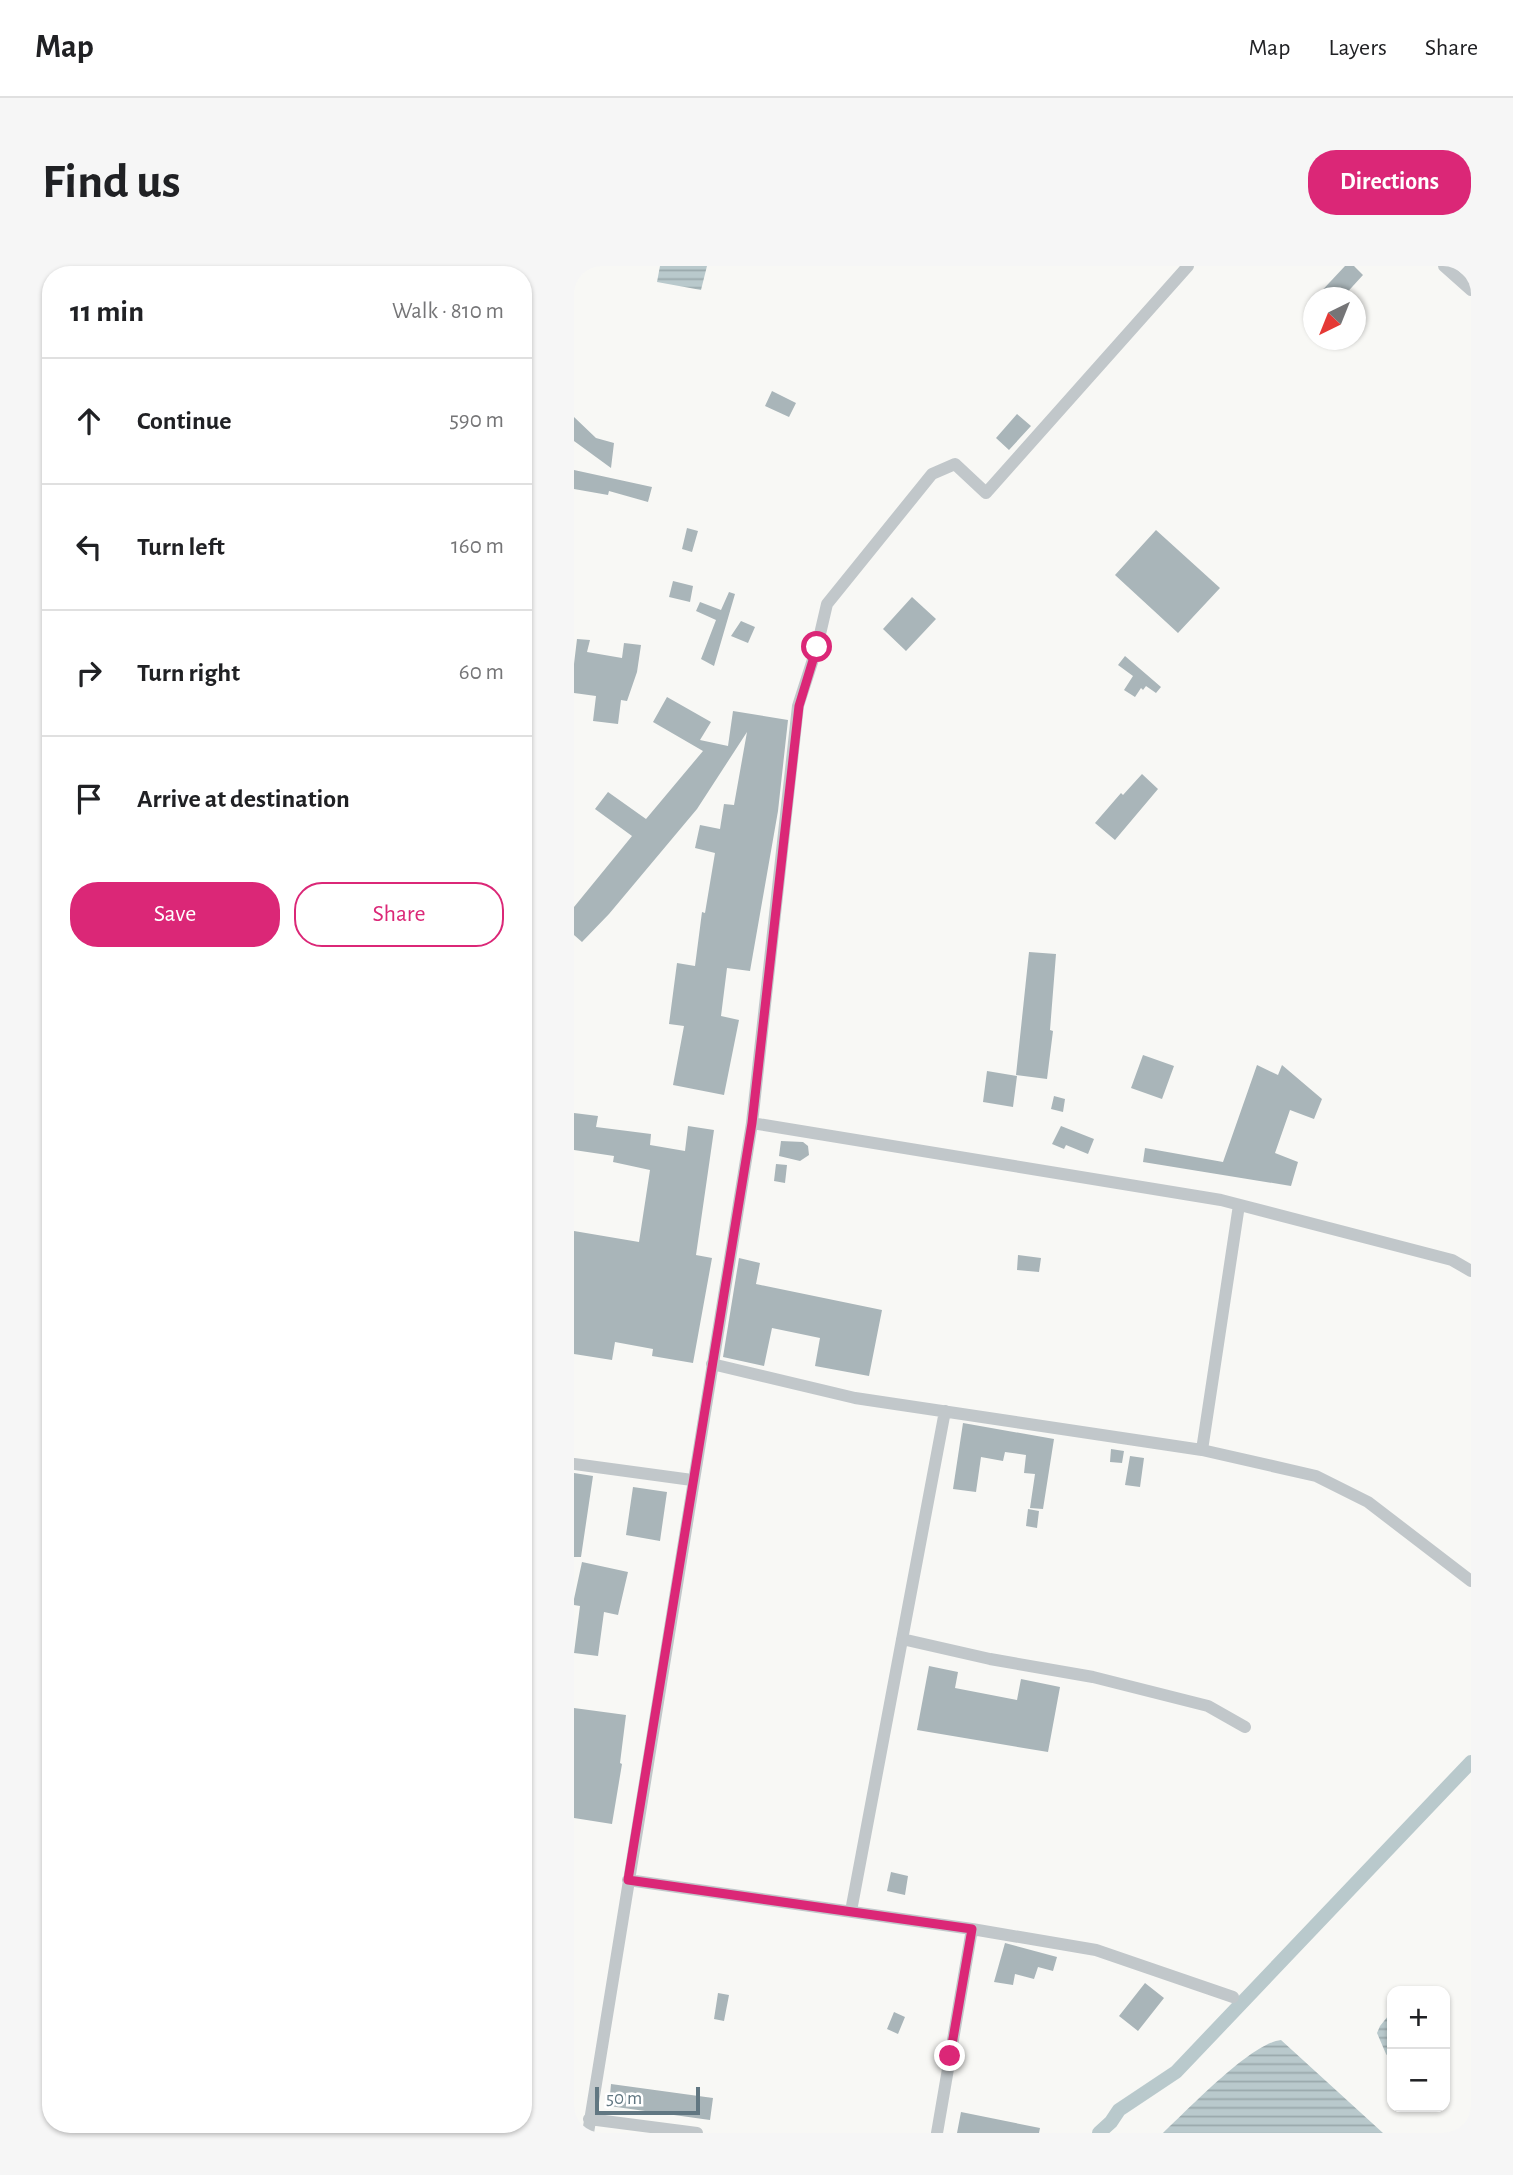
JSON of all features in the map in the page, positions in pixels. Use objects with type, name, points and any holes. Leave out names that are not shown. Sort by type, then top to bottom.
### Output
[{"type":"street","points":[[588,2133],[752,1123],[799,706],[827,604],[932,474],[955,464],[986,493],[1188,266]]},
{"type":"street","points":[[1444,266],[1471,290]]},
{"type":"street","points":[[752,1123],[1239,1205],[1452,1260],[1471,1271]]},
{"type":"street","points":[[1202,1450],[1239,1205]]},
{"type":"street","points":[[712,1364],[855,1398],[1202,1450],[1316,1476],[1368,1502],[1471,1581]]},
{"type":"street","points":[[850,1912],[945,1411]]},
{"type":"street","points":[[574,1464],[692,1480]]},
{"type":"street","points":[[902,1639],[990,1659],[1093,1676],[1195,1702],[1208,1706],[1245,1727]]},
{"type":"street","points":[[628,1880],[972,1929],[1096,1950],[1233,1997]]},
{"type":"street","points":[[937,2133],[972,1929]]},
{"type":"street","points":[[589,2119],[697,2133]]},
{"type":"shaded area","points":[[660,266],[707,266],[701,290],[657,282]]},
{"type":"shaded area","points":[[1387,2017],[1387,2055],[1377,2033]]},
{"type":"shaded area","points":[[1281,2040],[1383,2133],[1163,2133],[1237,2065],[1268,2044]]},
{"type":"building","points":[[1345,266],[1354,266],[1363,275],[1352,287],[1325,287]]},
{"type":"building","points":[[772,391],[796,403],[789,417],[765,406]]},
{"type":"building","points":[[1017,414],[1031,426],[1009,450],[996,438]]},
{"type":"building","points":[[574,417],[596,438],[614,443],[611,468],[574,441]]},
{"type":"building","points":[[574,470],[652,487],[648,502],[609,491],[608,495],[574,489]]},
{"type":"building","points":[[687,528],[698,531],[692,552],[682,549]]},
{"type":"building","points":[[1156,530],[1220,588],[1178,633],[1115,575]]},
{"type":"building","points":[[673,581],[693,586],[690,602],[669,597]]},
{"type":"building","points":[[729,592],[735,594],[714,666],[701,659],[716,620],[696,611],[700,602],[721,610]]},
{"type":"building","points":[[912,597],[936,619],[906,651],[883,629]]},
{"type":"building","points":[[741,621],[755,627],[748,643],[731,636]]},
{"type":"building","points":[[577,639],[590,640],[587,652],[622,658],[624,643],[641,645],[637,672],[627,701],[621,700],[618,724],[593,721],[596,696],[574,693]]},
{"type":"building","points":[[1125,656],[1161,687],[1156,693],[1146,686],[1143,690],[1141,688],[1135,697],[1124,690],[1133,676],[1118,665]]},
{"type":"building","points":[[667,697],[711,722],[700,740],[728,746],[733,711],[788,720],[778,811],[750,971],[727,968],[721,1016],[739,1020],[724,1095],[673,1085],[684,1026],[669,1024],[677,963],[695,966],[702,912],[705,913],[715,853],[695,848],[700,825],[720,829],[724,804],[734,805],[747,732],[697,809],[609,914],[582,942],[574,935],[574,907],[632,836],[595,809],[608,792],[646,819],[703,751],[653,722]]},
{"type":"building","points":[[1142,774],[1158,789],[1115,840],[1095,823]]},
{"type":"building","points":[[1029,952],[1056,954],[1050,1030],[1053,1031],[1047,1079],[1016,1075]]},
{"type":"building","points":[[1143,1055],[1174,1066],[1162,1099],[1131,1088]]},
{"type":"building","points":[[1257,1065],[1278,1075],[1282,1065],[1322,1099],[1314,1119],[1290,1110],[1275,1153],[1298,1162],[1291,1186],[1143,1162],[1145,1148],[1223,1162]]},
{"type":"building","points":[[987,1071],[1017,1076],[1013,1107],[983,1102]]},
{"type":"building","points":[[1054,1096],[1065,1099],[1063,1112],[1051,1109]]},
{"type":"building","points":[[574,1113],[598,1116],[596,1127],[651,1134],[650,1145],[685,1151],[688,1126],[714,1130],[696,1255],[712,1258],[693,1363],[652,1356],[653,1349],[615,1342],[612,1360],[574,1354],[574,1231],[639,1242],[650,1170],[613,1162],[614,1156],[574,1150]]},
{"type":"building","points":[[1061,1126],[1094,1139],[1088,1154],[1066,1145],[1064,1149],[1052,1144]]},
{"type":"building","points":[[781,1141],[803,1142],[808,1146],[809,1155],[800,1161],[779,1156]]},
{"type":"building","points":[[776,1164],[787,1165],[785,1183],[774,1181]]},
{"type":"building","points":[[1018,1255],[1041,1258],[1039,1272],[1017,1270]]},
{"type":"building","points":[[739,1258],[760,1263],[756,1284],[882,1310],[869,1376],[815,1366],[820,1338],[772,1328],[764,1366],[723,1357]]},
{"type":"building","points":[[963,1423],[1054,1439],[1043,1509],[1030,1508],[1035,1474],[1024,1473],[1026,1455],[1005,1452],[1003,1461],[981,1457],[976,1492],[953,1489]]},
{"type":"building","points":[[1111,1449],[1124,1451],[1122,1463],[1110,1462]]},
{"type":"building","points":[[1130,1456],[1144,1458],[1140,1487],[1125,1485]]},
{"type":"building","points":[[574,1473],[593,1476],[581,1557],[574,1557]]},
{"type":"building","points":[[633,1487],[667,1492],[660,1541],[626,1535]]},
{"type":"building","points":[[1028,1509],[1039,1511],[1037,1528],[1026,1526]]},
{"type":"building","points":[[582,1562],[628,1572],[618,1615],[604,1612],[598,1656],[574,1653],[580,1606],[574,1605],[574,1599]]},
{"type":"building","points":[[929,1666],[958,1672],[955,1688],[1017,1700],[1021,1679],[1060,1687],[1048,1752],[917,1730]]},
{"type":"building","points":[[574,1708],[626,1715],[622,1764],[612,1824],[574,1818]]},
{"type":"building","points":[[891,1872],[908,1876],[905,1895],[887,1891]]},
{"type":"building","points":[[1005,1943],[1057,1957],[1053,1971],[1038,1967],[1034,1979],[1015,1974],[1013,1985],[994,1982]]},
{"type":"building","points":[[1145,1983],[1164,1998],[1138,2031],[1119,2016]]},
{"type":"building","points":[[718,1993],[729,1995],[724,2021],[714,2019]]},
{"type":"building","points":[[894,2012],[905,2017],[898,2034],[887,2029]]},
{"type":"building","points":[[611,2084],[713,2098],[710,2120],[609,2106]]},
{"type":"building","points":[[961,2112],[1040,2128],[1039,2133],[957,2133]]},
{"type":"waterway","points":[[1099,2133],[1119,2110],[1176,2072],[1471,1762]]},
{"type":"route","points":[[817,647],[799,706],[752,1123],[628,1880],[972,1929],[950,2056]]}]
